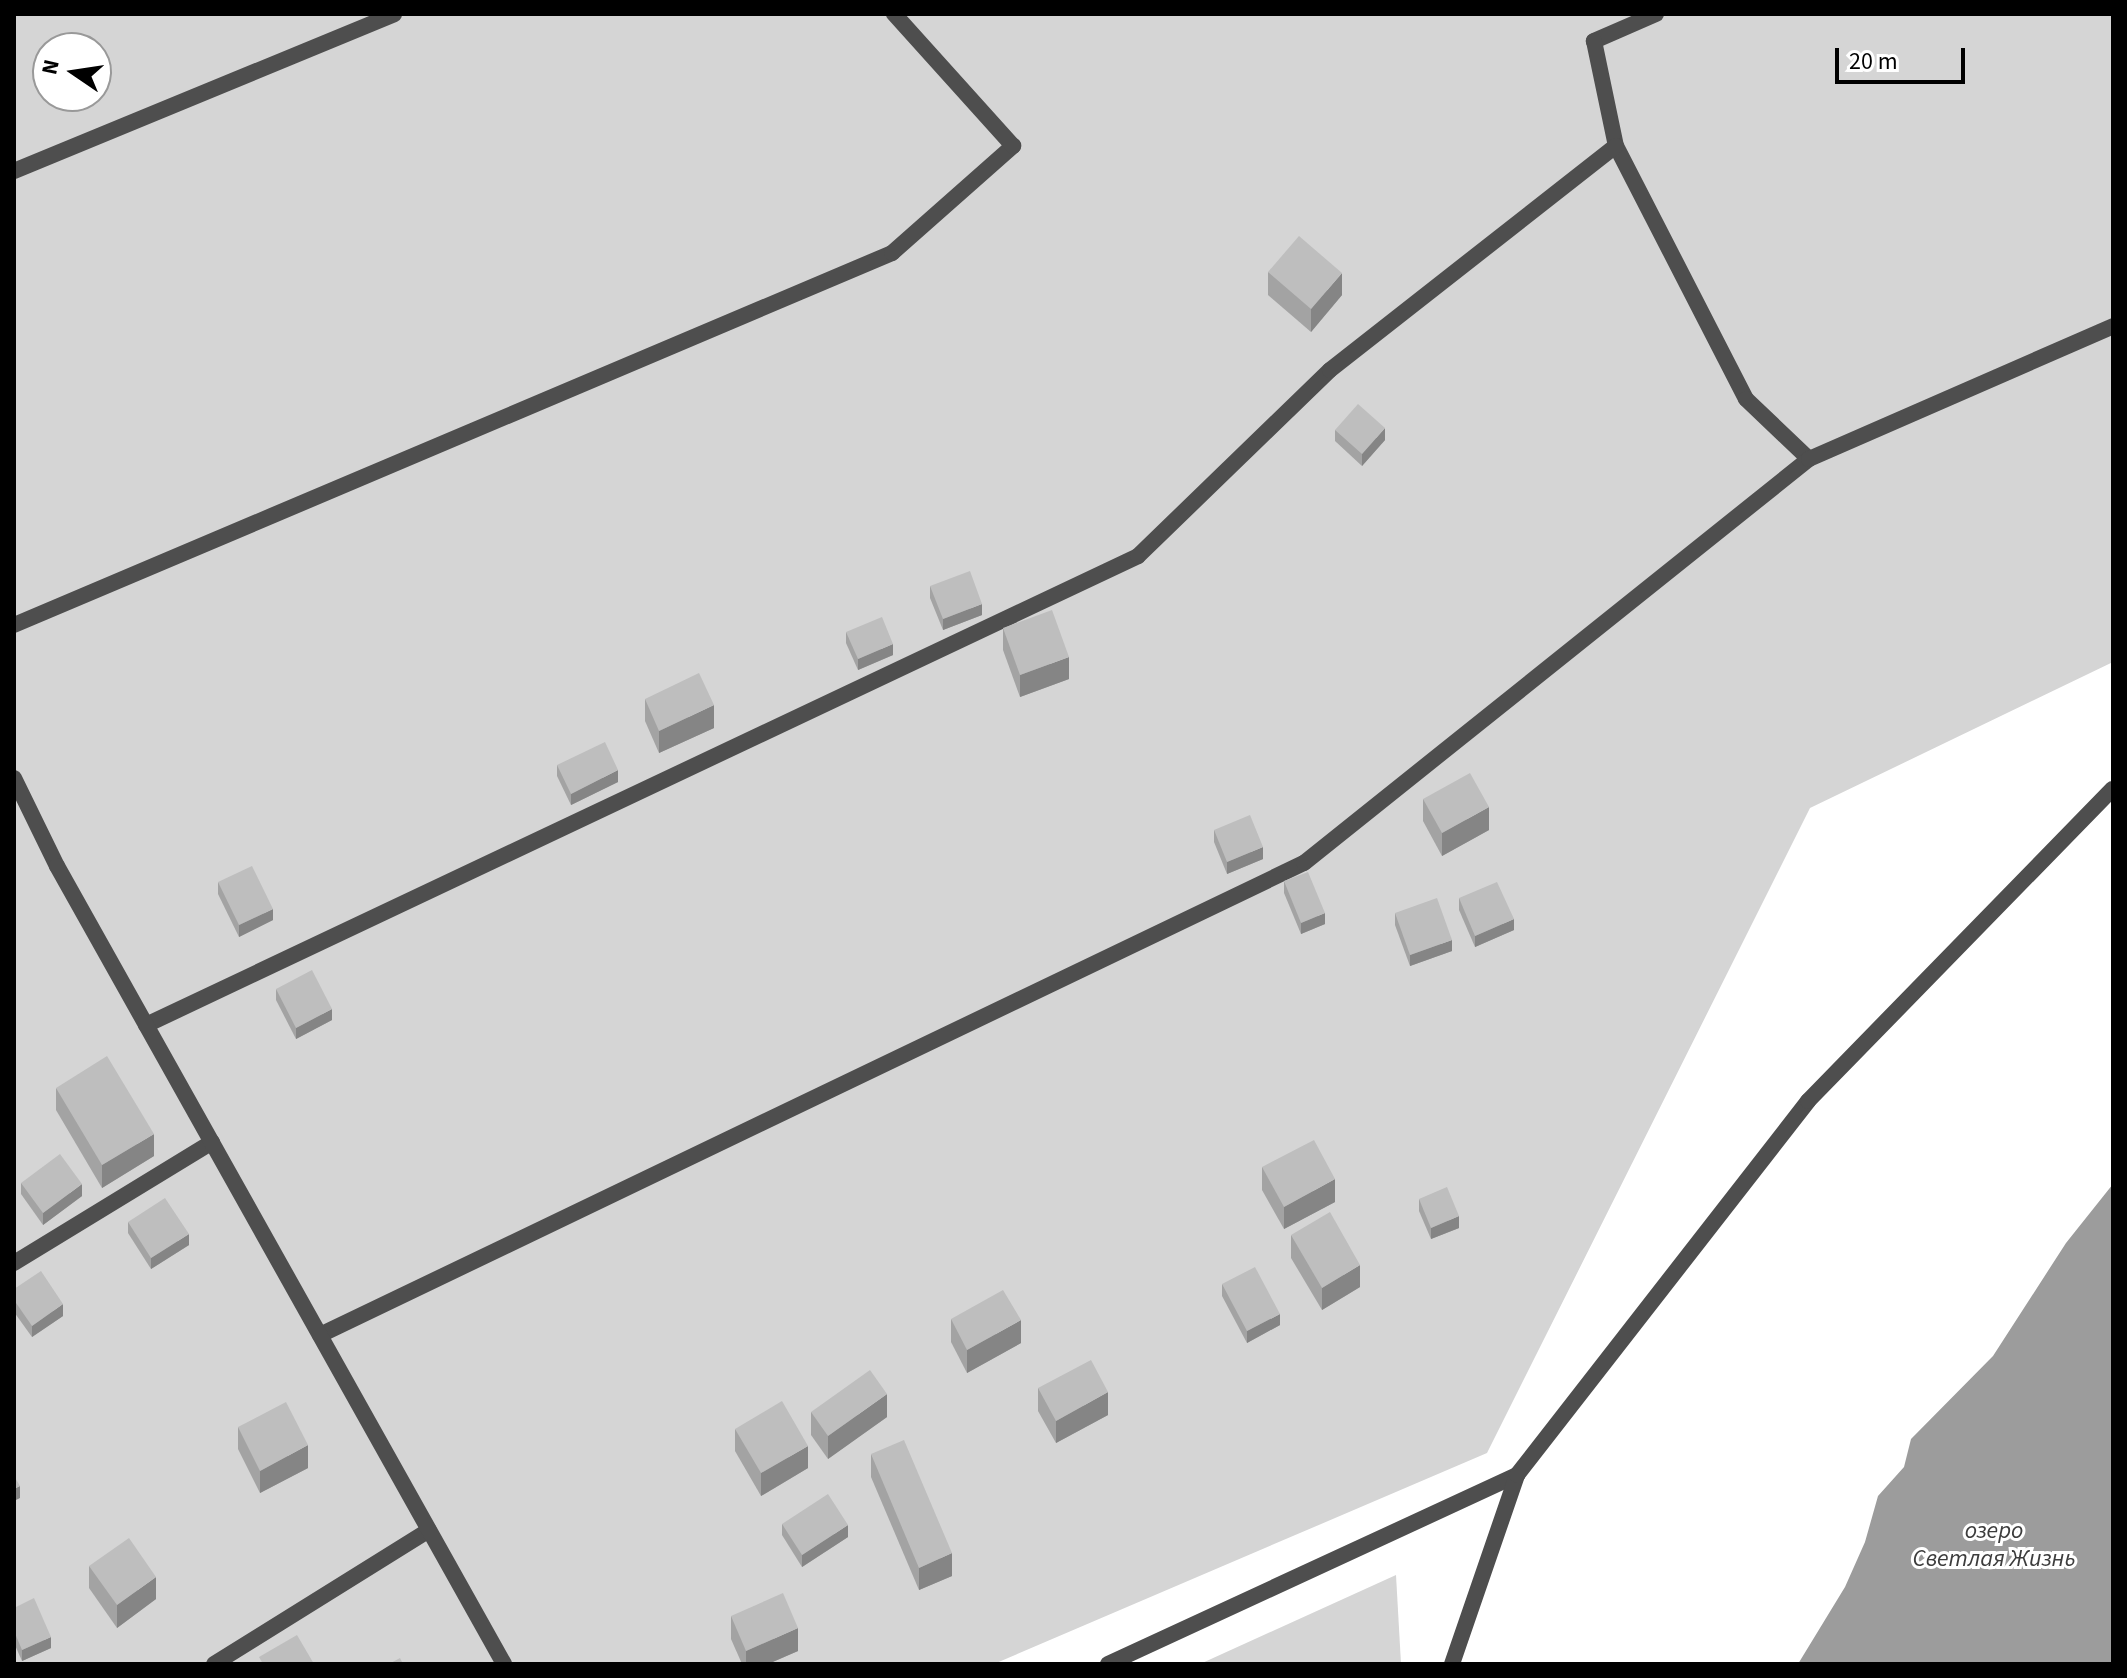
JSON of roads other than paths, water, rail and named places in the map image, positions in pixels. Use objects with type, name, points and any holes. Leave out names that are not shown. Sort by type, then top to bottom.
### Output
[{"type":"street","points":[[14,171],[394,14]]},
{"type":"street","points":[[14,625],[892,253],[1013,146],[894,14]]},
{"type":"street","points":[[1656,14],[1594,41],[1616,146],[1746,399],[1809,459]]},
{"type":"street","points":[[146,1025],[1138,556],[1330,370],[1616,146]]},
{"type":"street","points":[[320,1335],[1304,863],[1809,459],[2113,326]]},
{"type":"street","points":[[14,778],[146,1025],[504,1664]]},
{"type":"street","points":[[1452,1664],[1517,1475],[1808,1101],[2113,789]]},
{"type":"street","points":[[14,1263],[212,1142]]},
{"type":"street","points":[[1108,1664],[1517,1475]]},
{"type":"street","points":[[214,1664],[429,1530]]},
{"type":"water","name":"озеро Светлая Жизнь","points":[[2113,1184],[2113,1664],[1798,1664],[1845,1587],[1865,1542],[1878,1496],[1904,1467],[1911,1439],[1993,1356],[2066,1243]]}]
